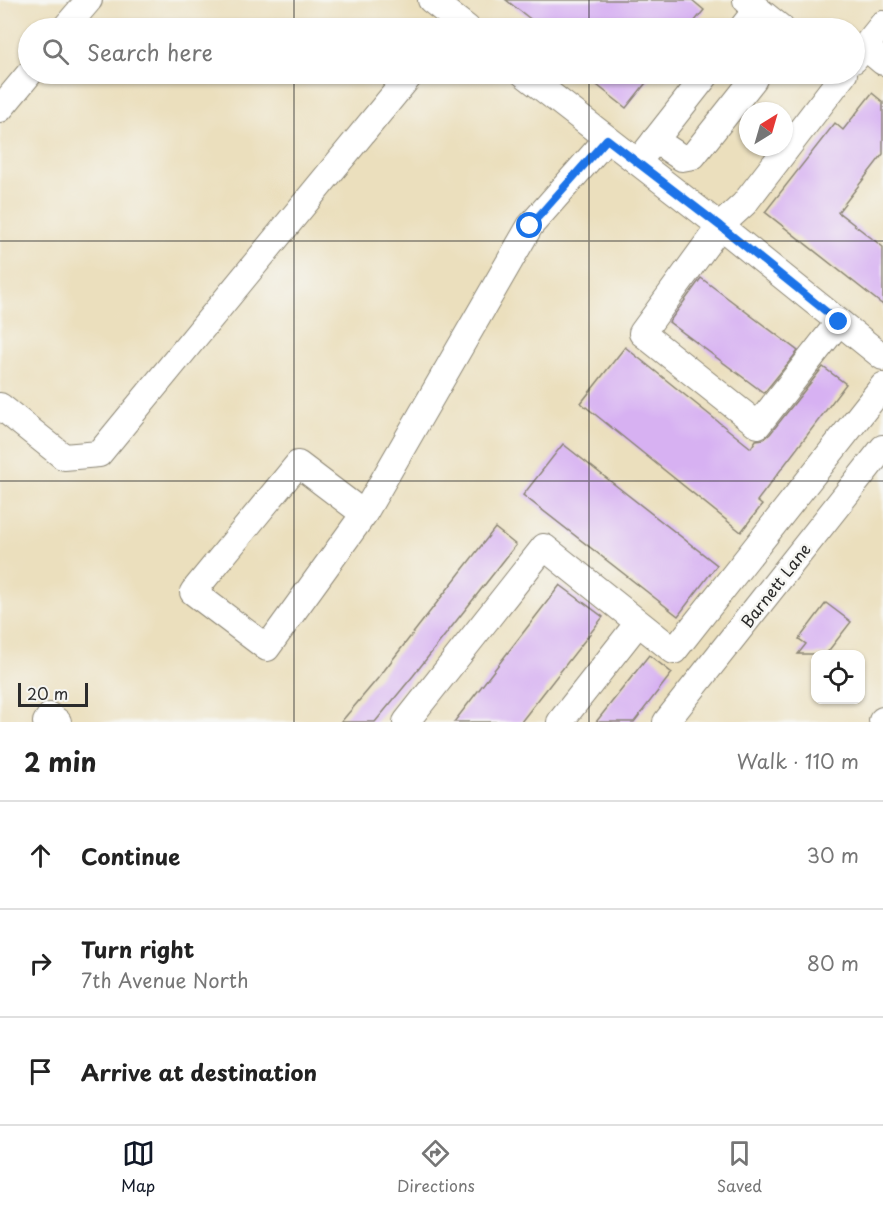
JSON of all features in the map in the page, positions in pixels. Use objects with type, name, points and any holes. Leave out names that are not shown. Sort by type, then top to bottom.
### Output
[{"type":"street","points":[[73,18],[88,0]]},
{"type":"street","points":[[431,0],[449,18]]},
{"type":"street","points":[[865,50],[883,24]]},
{"type":"street","points":[[0,109],[21,84]]},
{"type":"street","points":[[0,406],[64,457],[99,454],[403,84]]},
{"type":"street","points":[[537,84],[720,226],[883,357]]},
{"type":"street","points":[[637,162],[699,84]]},
{"type":"street","points":[[655,140],[682,158],[693,156],[750,84]]},
{"type":"street","points":[[839,322],[758,425],[642,333],[720,226],[744,204],[840,84]]},
{"type":"street","points":[[364,514],[298,464],[193,592],[267,648],[364,514],[530,226],[607,139]]},
{"type":"street","points":[[406,722],[544,547],[674,651],[883,387]]},
{"type":"street","name":"Barnett Lane","points":[[666,722],[883,448]]},
{"type":"street","points":[[560,722],[638,623]]},
{"type":"street","points":[[46,722],[50,716],[58,722]]},
{"type":"building","points":[[506,0],[692,0],[704,10],[697,18],[529,18]]},
{"type":"building","points":[[596,84],[645,84],[626,108]]},
{"type":"building","points":[[872,93],[883,102],[883,154],[838,212],[883,247],[883,305],[765,212],[835,123],[843,130]]},
{"type":"building","points":[[701,278],[798,351],[764,393],[669,322]]},
{"type":"building","points":[[625,347],[751,448],[756,440],[764,439],[770,434],[823,367],[846,384],[757,501],[762,505],[741,532],[581,403]]},
{"type":"building","points":[[563,444],[717,565],[678,616],[523,495]]},
{"type":"building","points":[[495,528],[516,545],[413,676],[375,722],[341,722],[379,677]]},
{"type":"building","points":[[560,585],[603,617],[521,722],[454,722]]},
{"type":"building","points":[[826,603],[851,622],[829,650],[811,650],[811,654],[798,654],[806,644],[799,639]]},
{"type":"building","points":[[649,655],[672,673],[634,722],[596,722]]},
{"type":"route","points":[[530,226],[607,139],[839,322]]}]
